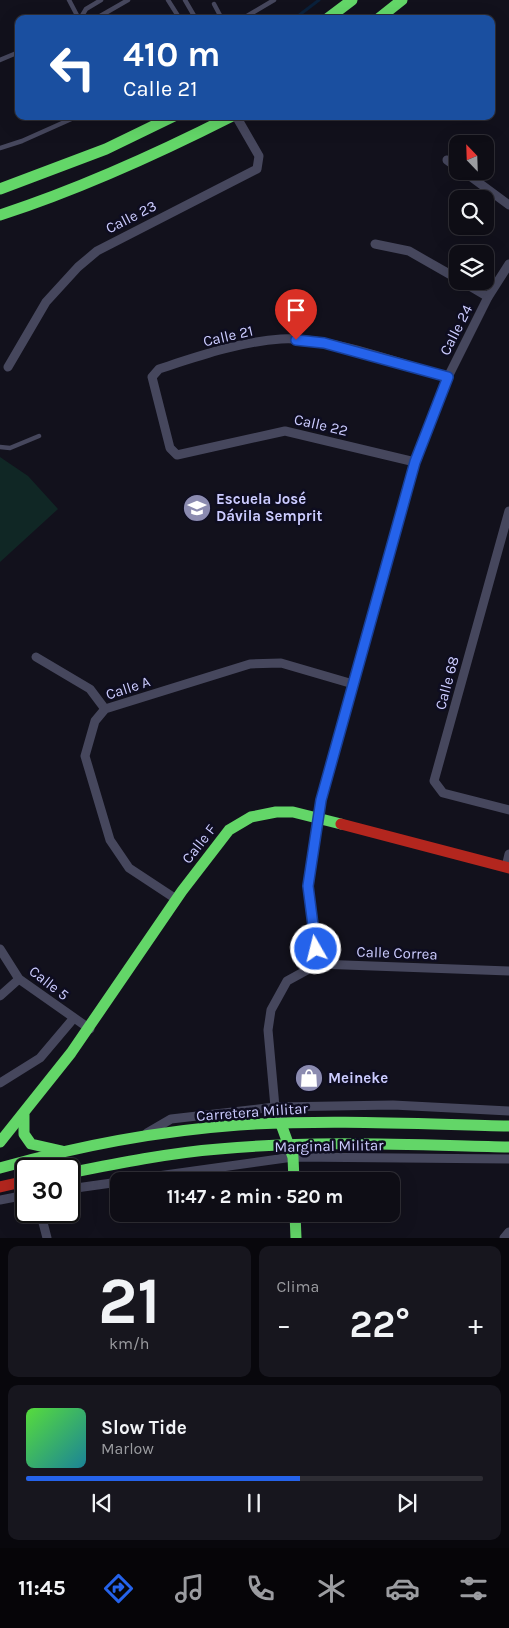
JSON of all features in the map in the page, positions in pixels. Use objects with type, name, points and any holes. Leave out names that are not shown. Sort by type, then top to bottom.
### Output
[{"type":"main road","points":[[332,15],[352,0]]},
{"type":"main road","points":[[383,15],[402,0]]},
{"type":"main road","points":[[0,189],[73,162],[165,120]]},
{"type":"main road","points":[[0,215],[93,183],[153,157],[224,120]]},
{"type":"main road","name":"Calle F","points":[[0,1142],[24,1115],[90,1029],[176,899],[230,830],[245,820],[260,813],[293,812],[507,867]]},
{"type":"main road","points":[[24,1115],[22,1128],[28,1141],[38,1148],[69,1151]]},
{"type":"main road","name":"Carretera Militar","points":[[0,1168],[69,1151],[140,1137],[238,1125],[320,1122],[509,1126]]},
{"type":"main road","points":[[281,1124],[290,1145],[294,1172]]},
{"type":"main road","points":[[80,1171],[183,1152],[242,1146],[509,1147]]},
{"type":"main road","points":[[0,1187],[15,1184]]},
{"type":"main road","points":[[295,1222],[296,1238]]},
{"type":"street","name":"Calle 23","points":[[8,367],[46,302],[78,267],[97,251],[257,169],[259,156],[238,120]]},
{"type":"street","points":[[475,180],[509,205]]},
{"type":"street","points":[[375,244],[409,252],[449,274]]},
{"type":"street","name":"Calle 24","points":[[318,964],[308,886],[317,818],[353,684],[415,462],[448,377],[488,297],[509,264]]},
{"type":"street","points":[[476,290],[488,297]]},
{"type":"street","name":"Calle 21","points":[[220,446],[177,455],[170,448],[152,377],[159,368],[233,346],[282,339],[324,343],[448,377]]},
{"type":"street","name":"Calle 22","points":[[220,446],[286,431],[415,462]]},
{"type":"street","name":"Calle 68","points":[[509,511],[434,782],[443,794],[509,810]]},
{"type":"street","points":[[36,657],[90,688],[105,709]]},
{"type":"street","name":"Calle A","points":[[176,899],[129,868],[110,840],[85,756],[94,721],[105,709],[250,664],[281,663],[353,684]]},
{"type":"street","points":[[507,867],[509,854]]},
{"type":"street","name":"Calle 5","points":[[0,949],[19,979],[73,1019],[90,1029]]},
{"type":"street","points":[[281,1124],[275,1107],[268,1030],[271,1010],[287,981],[318,964]]},
{"type":"street","name":"Calle Correa","points":[[318,964],[509,971]]},
{"type":"street","points":[[0,996],[19,979]]},
{"type":"street","points":[[0,1083],[40,1058],[73,1019]]},
{"type":"street","points":[[140,1137],[171,1118],[275,1107],[393,1105],[509,1111]]},
{"type":"street","name":"Marginal Militar","points":[[185,1172],[293,1157],[509,1159]]},
{"type":"street","name":"Marginal Militar","points":[[80,1187],[110,1183]]},
{"type":"street","points":[[0,1200],[15,1197]]},
{"type":"street","points":[[43,1223],[47,1238]]},
{"type":"street","points":[[504,1238],[509,1232]]},
{"type":"lane","points":[[69,0],[80,15]]},
{"type":"lane","points":[[83,15],[86,9],[101,0]]},
{"type":"lane","points":[[102,15],[128,0]]},
{"type":"lane","points":[[168,0],[177,15]]},
{"type":"lane","points":[[185,0],[194,15]]},
{"type":"lane","points":[[248,15],[270,1]]},
{"type":"lane","points":[[214,4],[220,15]]},
{"type":"lane","points":[[0,60],[15,54]]},
{"type":"lane","points":[[0,148],[22,141],[69,120]]},
{"type":"lane","points":[[0,447],[10,448],[39,436]]},
{"type":"green space","points":[[0,457],[28,476],[58,509],[0,562]]},
{"type":"waterway","points":[[299,15],[319,0]]},
{"type":"traffic: fast","points":[[332,15],[352,0]]},
{"type":"traffic: fast","points":[[383,15],[402,0]]},
{"type":"traffic: fast","points":[[0,189],[106,149],[166,120]]},
{"type":"traffic: fast","points":[[0,215],[118,170],[224,120]]},
{"type":"traffic: fast","points":[[0,1142],[71,1053],[182,891],[229,830],[251,817],[276,812],[293,812],[341,824]]},
{"type":"traffic: fast","points":[[24,1115],[24,1134],[31,1144],[62,1151]]},
{"type":"traffic: fast","points":[[0,1168],[118,1140],[178,1131],[239,1125],[340,1122],[509,1126]]},
{"type":"traffic: fast","points":[[281,1124],[293,1157],[294,1172]]},
{"type":"traffic: fast","points":[[80,1171],[163,1156],[255,1146],[364,1144],[509,1147]]},
{"type":"traffic: fast","points":[[295,1222],[296,1238]]},
{"type":"traffic: jam","points":[[341,824],[509,868]]},
{"type":"traffic: jam","points":[[0,1187],[15,1184]]},
{"type":"place","name":"Escuela José Dávila Semprit","points":[[197,508]]},
{"type":"place","name":"Meineke","points":[[309,1078]]},
{"type":"route","points":[[296,340],[324,343],[448,377],[415,462],[321,800],[308,886],[316,949]]}]
